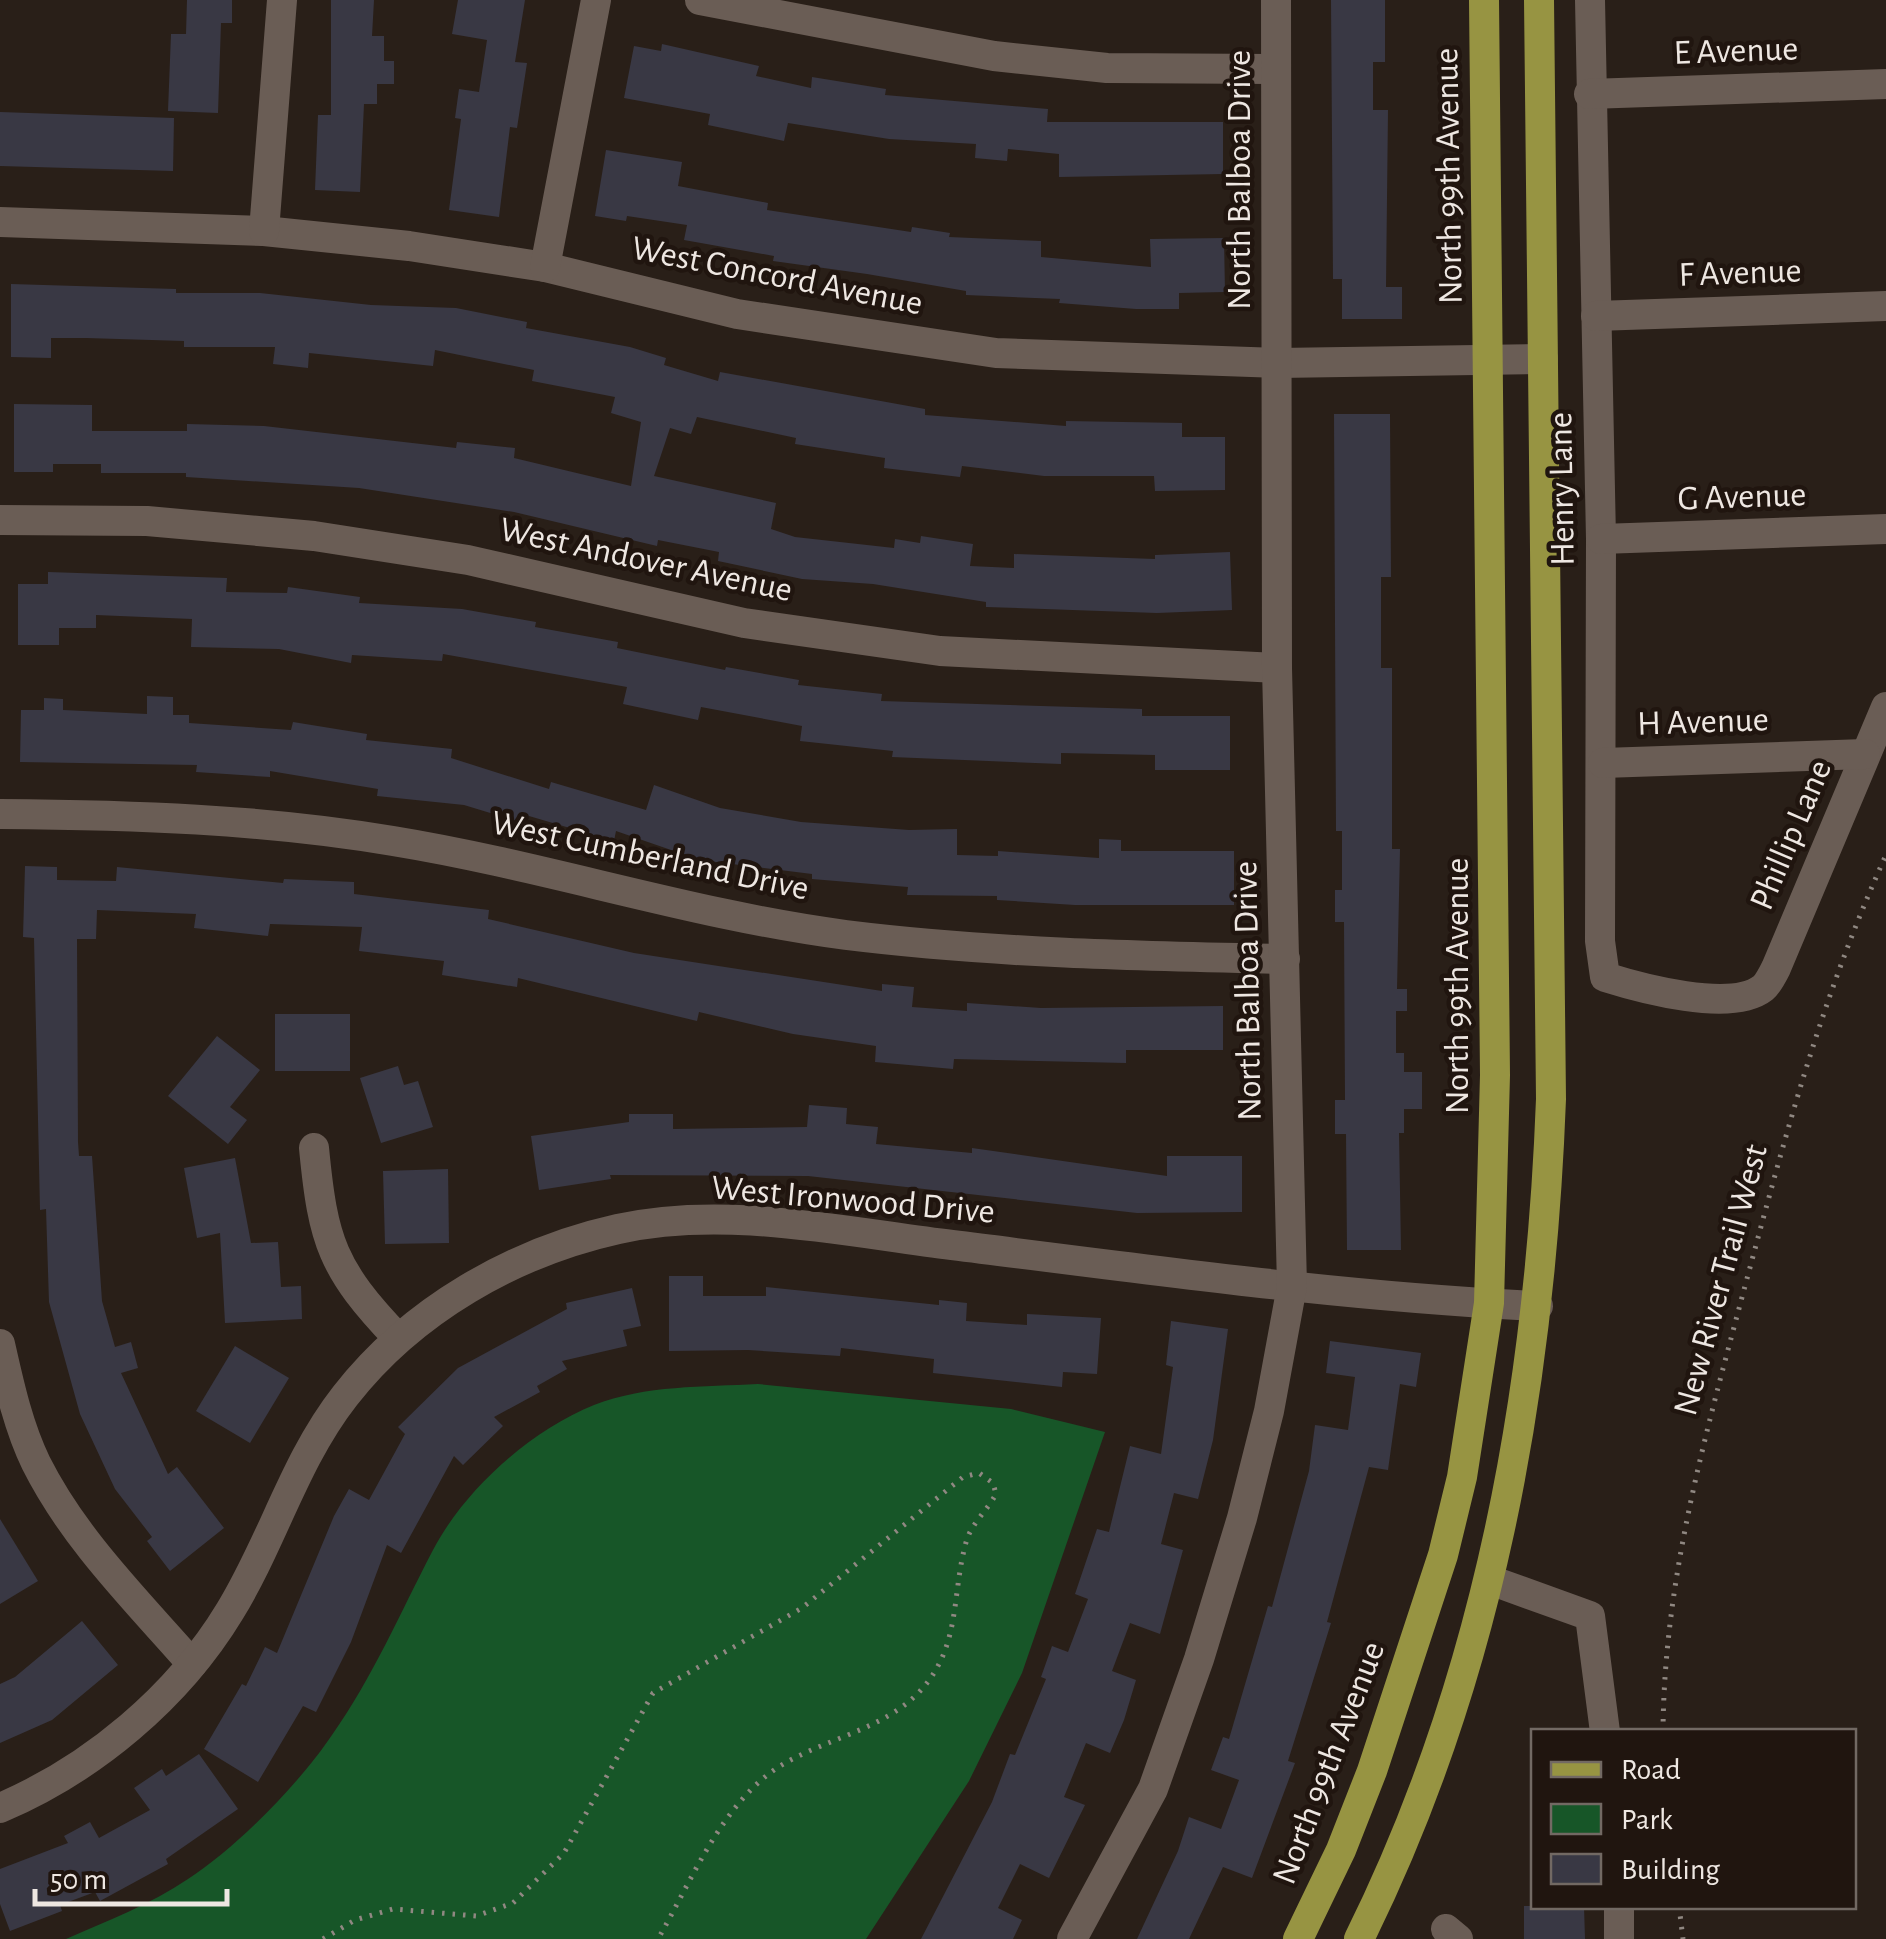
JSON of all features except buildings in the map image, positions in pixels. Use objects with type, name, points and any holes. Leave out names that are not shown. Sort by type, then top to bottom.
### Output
[{"type":"main road","name":"North 99th Avenue","points":[[1298,1939],[1341,1850],[1372,1771],[1443,1555],[1468,1444],[1489,1304],[1495,1036],[1484,0]]},
{"type":"main road","points":[[1359,1939],[1429,1779],[1476,1639],[1512,1475],[1538,1306],[1551,1100],[1538,0]]},
{"type":"street","points":[[264,231],[282,0]]},
{"type":"street","points":[[545,266],[596,0]]},
{"type":"street","points":[[700,0],[994,56],[1107,68],[1276,68]]},
{"type":"street","name":"North Balboa Drive","points":[[1072,1939],[1153,1788],[1199,1659],[1247,1500],[1292,1286],[1278,668],[1276,0]]},
{"type":"street","name":"Henry Lane","points":[[1590,0],[1601,539],[1600,941],[1605,976]]},
{"type":"street","name":"E Avenue","points":[[1589,94],[1886,84]]},
{"type":"street","name":"West Concord Avenue","points":[[0,222],[264,231],[545,266],[737,314],[996,353],[1278,364],[1543,359]]},
{"type":"street","name":"F Avenue","points":[[1596,316],[1886,306]]},
{"type":"street","name":"West Andover Avenue","points":[[0,520],[147,521],[314,536],[468,560],[744,623],[940,651],[1278,668]]},
{"type":"street","name":"G Avenue","points":[[1601,539],[1886,529]]},
{"type":"street","name":"Phillip Lane","points":[[1605,976],[1704,998],[1740,996],[1762,988],[1776,968],[1886,708]]},
{"type":"street","name":"H Avenue","points":[[1603,763],[1866,754]]},
{"type":"street","name":"West Cumberland Drive","points":[[0,814],[116,814],[391,840],[655,902],[844,935],[1047,954],[1285,959]]},
{"type":"street","points":[[314,1148],[320,1206],[337,1264],[361,1300],[398,1338]]},
{"type":"street","name":"West Ironwood Drive","points":[[0,1808],[35,1793],[105,1750],[192,1664],[231,1610],[305,1456],[345,1396],[398,1338],[487,1276],[544,1251],[621,1228],[682,1222],[758,1222],[1292,1286],[1538,1306]]},
{"type":"street","points":[[0,1344],[10,1392],[35,1462],[86,1543],[192,1664]]},
{"type":"street","points":[[1490,1580],[1590,1616],[1604,1729]]},
{"type":"street","points":[[1619,1909],[1620,1939]]},
{"type":"path","name":"New River Trail West","points":[[1663,1729],[1669,1607],[1695,1474],[1808,1051],[1846,943],[1886,855]]},
{"type":"path","points":[[323,1939],[355,1920],[393,1909],[476,1916],[513,1903],[564,1852],[653,1693],[802,1608],[963,1477],[978,1473],[993,1482],[996,1494],[968,1536],[954,1630],[944,1658],[920,1692],[882,1717],[782,1765],[744,1793],[658,1939]]},
{"type":"path","points":[[1679,1909],[1683,1939]]},
{"type":"green space","points":[[758,1384],[1011,1409],[1105,1432],[1022,1673],[969,1781],[866,1939],[66,1939],[144,1904],[188,1879],[227,1850],[285,1794],[347,1713],[446,1527],[481,1484],[523,1446],[570,1416],[613,1398],[675,1388]]}]
